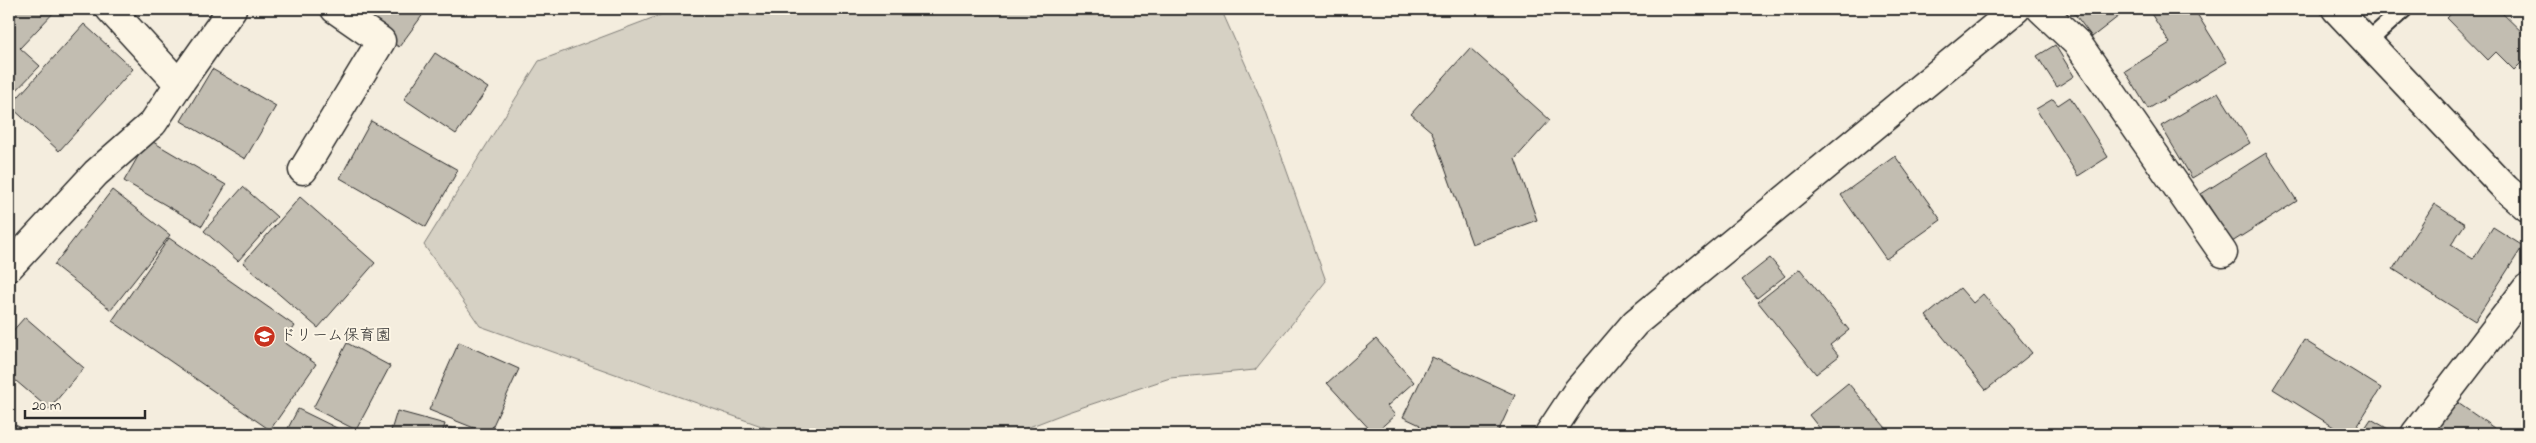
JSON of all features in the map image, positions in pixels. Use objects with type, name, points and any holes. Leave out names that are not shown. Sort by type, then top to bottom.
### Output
[{"type":"street","points":[[110,9],[179,84]]},
{"type":"street","points":[[9,267],[96,173],[153,123],[232,9]]},
{"type":"street","points":[[303,170],[381,41],[336,9]]},
{"type":"street","points":[[1549,434],[1578,390],[1635,323],[2016,9]]},
{"type":"street","points":[[2042,9],[2078,44],[2223,253]]},
{"type":"street","points":[[2336,9],[2366,43],[2506,189],[2527,207]]},
{"type":"street","points":[[2415,434],[2527,288]]},
{"type":"lane","points":[[2366,43],[2404,9]]},
{"type":"shaded area","points":[[676,9],[1221,9],[1263,104],[1326,281],[1255,370],[1170,378],[1068,412],[1011,434],[784,434],[480,326],[424,245],[539,61]]},
{"type":"building","points":[[9,9],[57,9],[20,48],[40,66],[9,98]]},
{"type":"building","points":[[346,9],[427,9],[399,47]]},
{"type":"building","points":[[2071,9],[2128,9],[2092,37]]},
{"type":"building","points":[[2148,9],[2194,9],[2227,62],[2148,109],[2125,71],[2170,43]]},
{"type":"building","points":[[2456,9],[2498,9],[2527,37],[2527,57],[2514,70],[2496,52],[2488,60],[2447,18]]},
{"type":"building","points":[[84,24],[133,69],[59,151],[10,106]]},
{"type":"building","points":[[2055,45],[2074,76],[2057,87],[2037,56]]},
{"type":"building","points":[[1470,48],[1550,120],[1515,159],[1537,220],[1472,244],[1432,132],[1411,114]]},
{"type":"building","points":[[435,53],[488,88],[456,134],[404,99]]},
{"type":"building","points":[[212,69],[276,106],[245,159],[181,121]]},
{"type":"building","points":[[2218,92],[2250,143],[2192,178],[2161,126]]},
{"type":"building","points":[[2070,97],[2108,157],[2078,176],[2036,109],[2053,99],[2058,105]]},
{"type":"building","points":[[371,121],[458,170],[426,227],[340,178]]},
{"type":"building","points":[[148,139],[226,185],[202,226],[124,181]]},
{"type":"building","points":[[2266,153],[2297,201],[2232,242],[2201,194]]},
{"type":"building","points":[[1895,156],[1941,220],[1886,259],[1841,195]]},
{"type":"building","points":[[243,187],[277,217],[238,261],[204,231]]},
{"type":"building","points":[[112,190],[170,235],[111,310],[54,265]]},
{"type":"building","points":[[300,197],[375,263],[318,328],[243,263]]},
{"type":"building","points":[[2434,204],[2465,224],[2451,245],[2473,259],[2493,227],[2523,246],[2475,321],[2393,269]]},
{"type":"building","points":[[169,238],[295,326],[284,342],[316,364],[270,430],[112,321]]},
{"type":"building","points":[[1770,258],[1785,276],[1757,298],[1742,280]]},
{"type":"building","points":[[1800,269],[1849,330],[1830,345],[1839,356],[1816,374],[1758,302]]},
{"type":"building","points":[[1960,288],[1973,303],[1983,294],[2032,353],[1986,390],[1926,316]]},
{"type":"building","points":[[25,317],[84,368],[49,409],[9,375],[9,335]]},
{"type":"building","points":[[1376,339],[1414,382],[1387,406],[1395,415],[1374,434],[1327,383]]},
{"type":"building","points":[[2304,340],[2381,388],[2352,434],[2345,434],[2273,389]]},
{"type":"building","points":[[459,342],[519,369],[489,434],[429,410]]},
{"type":"building","points":[[347,343],[390,366],[356,430],[313,408]]},
{"type":"building","points":[[1432,357],[1515,395],[1497,434],[1416,434],[1420,425],[1403,417]]},
{"type":"building","points":[[1848,383],[1891,434],[1824,434],[1809,415]]},
{"type":"building","points":[[2455,401],[2494,428],[2490,434],[2431,434]]},
{"type":"building","points":[[298,409],[349,434],[285,434]]},
{"type":"building","points":[[397,411],[445,424],[442,434],[390,434]]},
{"type":"building","points":[[2371,419],[2390,430],[2387,434],[2361,434]]},
{"type":"building","points":[[9,422],[34,434],[9,434]]},
{"type":"building","points":[[446,427],[477,434],[445,434]]},
{"type":"place","name":"ドリーム保育園","points":[[264,336]]}]
